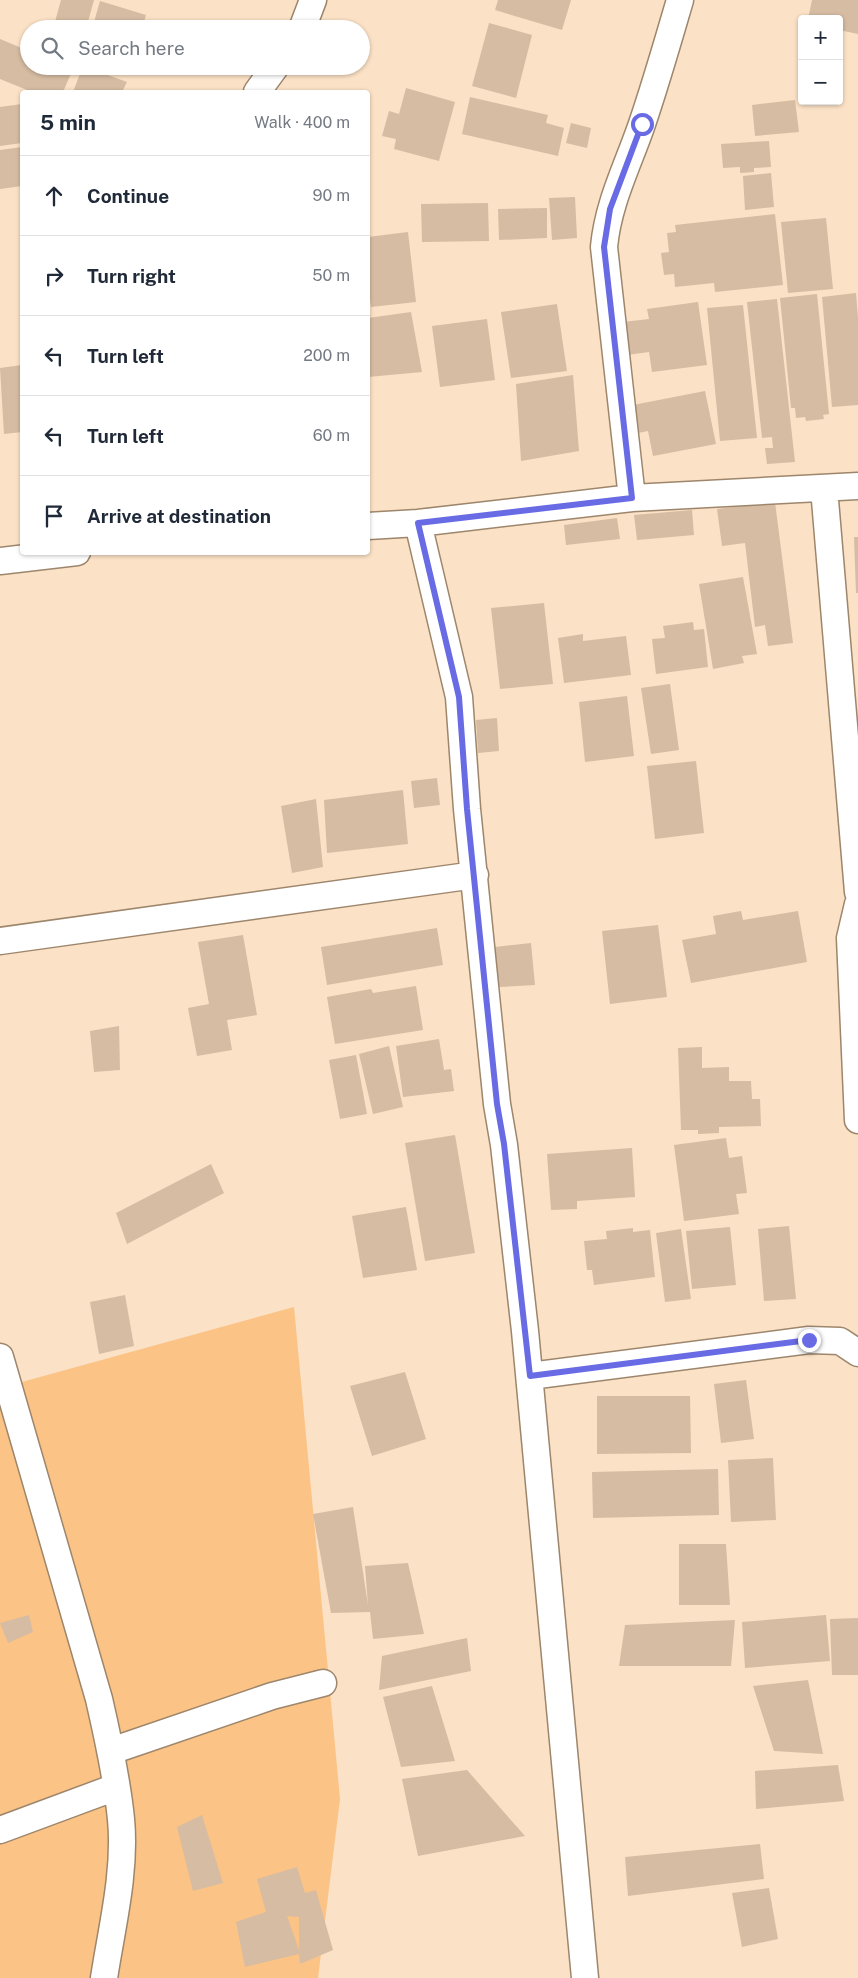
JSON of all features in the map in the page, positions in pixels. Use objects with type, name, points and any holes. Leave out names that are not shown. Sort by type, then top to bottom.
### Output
[{"type":"street","points":[[305,20],[313,0]]},
{"type":"street","points":[[632,498],[604,247],[610,209],[642,124],[680,0]]},
{"type":"street","points":[[258,90],[269,75]]},
{"type":"street","points":[[370,526],[418,523],[632,498],[858,486]]},
{"type":"street","points":[[824,488],[858,892]]},
{"type":"street","points":[[418,523],[459,697],[467,809],[497,1104],[504,1144],[530,1376],[585,1978]]},
{"type":"street","points":[[0,561],[51,555]]},
{"type":"street","points":[[0,941],[475,875]]},
{"type":"street","points":[[858,904],[850,938],[858,1120]]},
{"type":"street","points":[[530,1376],[809,1340],[840,1342],[858,1353]]},
{"type":"street","points":[[0,1357],[99,1699],[111,1750],[121,1820],[120,1874],[104,1978]]},
{"type":"street","points":[[111,1750],[272,1696],[323,1683]]},
{"type":"street","points":[[0,1830],[116,1787]]},
{"type":"shaded area","points":[[294,1307],[340,1799],[318,1978],[0,1978],[0,1388]]},
{"type":"building","points":[[61,0],[94,0],[88,20],[55,20]]},
{"type":"building","points":[[498,0],[571,0],[562,30],[495,10]]},
{"type":"building","points":[[812,0],[858,0],[858,34],[843,31],[843,15],[809,15]]},
{"type":"building","points":[[100,1],[146,15],[145,20],[95,20]]},
{"type":"building","points":[[489,23],[532,35],[516,98],[472,86]]},
{"type":"building","points":[[0,39],[20,47],[20,75],[70,75],[64,90],[27,90],[0,79]]},
{"type":"building","points":[[80,75],[108,75],[127,82],[123,90],[74,90]]},
{"type":"building","points":[[406,88],[455,102],[439,161],[394,149],[396,139],[382,136],[389,111],[399,114]]},
{"type":"building","points":[[470,97],[548,115],[546,123],[564,128],[558,156],[462,134]]},
{"type":"building","points":[[795,100],[799,132],[755,136],[752,105]]},
{"type":"building","points":[[20,104],[20,143],[0,146],[0,107]]},
{"type":"building","points":[[571,123],[591,128],[587,148],[566,143]]},
{"type":"building","points":[[769,141],[771,167],[754,168],[754,172],[740,173],[740,167],[723,168],[721,144]]},
{"type":"building","points":[[20,147],[20,186],[0,189],[0,150]]},
{"type":"building","points":[[771,173],[774,207],[745,210],[743,176]]},
{"type":"building","points":[[575,197],[577,238],[552,240],[549,198]]},
{"type":"building","points":[[488,203],[489,241],[422,242],[421,204]]},
{"type":"building","points":[[547,208],[547,238],[499,240],[498,209]]},
{"type":"building","points":[[775,214],[783,285],[715,292],[714,283],[675,287],[674,274],[664,275],[661,253],[669,252],[667,233],[676,232],[675,225]]},
{"type":"building","points":[[826,218],[833,289],[788,293],[781,222]]},
{"type":"building","points":[[408,232],[416,302],[371,307],[370,237]]},
{"type":"building","points":[[856,293],[858,318],[858,405],[832,407],[822,297]]},
{"type":"building","points":[[817,294],[829,414],[823,415],[824,419],[806,421],[805,417],[796,418],[795,408],[791,408],[780,298]]},
{"type":"building","points":[[777,299],[795,462],[767,464],[765,448],[773,448],[772,437],[762,438],[747,302]]},
{"type":"building","points":[[698,302],[707,365],[652,372],[649,352],[627,355],[623,322],[649,319],[647,309]]},
{"type":"building","points":[[557,304],[567,371],[511,378],[501,312]]},
{"type":"building","points":[[743,305],[757,438],[720,441],[707,308]]},
{"type":"building","points":[[411,312],[422,372],[370,377],[370,318]]},
{"type":"building","points":[[487,319],[495,380],[440,387],[432,326]]},
{"type":"building","points":[[20,365],[20,432],[4,434],[0,368]]},
{"type":"building","points":[[573,375],[579,451],[521,461],[516,384]]},
{"type":"building","points":[[705,391],[716,444],[653,456],[648,431],[638,433],[633,405]]},
{"type":"building","points":[[775,502],[793,643],[768,646],[765,625],[755,627],[745,543],[722,546],[717,509]]},
{"type":"building","points":[[692,510],[694,535],[637,540],[634,515]]},
{"type":"building","points":[[617,518],[620,539],[566,545],[564,525]]},
{"type":"building","points":[[854,537],[858,537],[858,593],[856,593]]},
{"type":"building","points":[[743,577],[757,654],[742,656],[744,663],[713,669],[699,584]]},
{"type":"building","points":[[544,603],[553,684],[500,689],[491,608]]},
{"type":"building","points":[[693,622],[694,630],[704,629],[708,667],[656,674],[652,639],[665,638],[663,626]]},
{"type":"building","points":[[583,634],[583,641],[626,636],[631,675],[564,683],[558,638]]},
{"type":"building","points":[[670,684],[679,750],[651,754],[641,688]]},
{"type":"building","points":[[627,696],[634,756],[585,762],[579,702]]},
{"type":"building","points":[[497,718],[499,751],[478,753],[476,720]]},
{"type":"building","points":[[696,761],[704,833],[655,839],[647,766]]},
{"type":"building","points":[[437,778],[440,805],[414,808],[411,781]]},
{"type":"building","points":[[403,790],[408,844],[327,853],[324,800]]},
{"type":"building","points":[[316,799],[323,867],[292,873],[281,806]]},
{"type":"building","points":[[741,911],[743,920],[798,911],[807,962],[691,983],[682,940],[716,934],[713,916]]},
{"type":"building","points":[[658,925],[667,997],[610,1004],[602,931]]},
{"type":"building","points":[[437,928],[443,965],[327,985],[321,947]]},
{"type":"building","points":[[243,935],[257,1015],[227,1020],[232,1050],[197,1056],[188,1008],[209,1004],[198,942]]},
{"type":"building","points":[[531,943],[535,985],[499,987],[495,947]]},
{"type":"building","points":[[416,986],[423,1030],[335,1044],[327,997],[371,989],[373,993]]},
{"type":"building","points":[[119,1026],[120,1070],[94,1072],[90,1031]]},
{"type":"building","points":[[439,1039],[444,1070],[451,1069],[454,1091],[403,1097],[396,1046]]},
{"type":"building","points":[[389,1046],[403,1107],[373,1114],[359,1054]]},
{"type":"building","points":[[702,1047],[702,1068],[729,1067],[729,1081],[751,1081],[752,1099],[760,1099],[761,1126],[719,1127],[719,1133],[698,1134],[698,1130],[681,1130],[678,1048]]},
{"type":"building","points":[[356,1055],[367,1114],[340,1119],[329,1060]]},
{"type":"building","points":[[455,1135],[475,1253],[425,1261],[405,1143]]},
{"type":"building","points":[[726,1138],[729,1158],[742,1156],[747,1193],[736,1194],[739,1214],[684,1221],[674,1145]]},
{"type":"building","points":[[632,1148],[635,1197],[577,1201],[577,1209],[551,1210],[547,1154]]},
{"type":"building","points":[[211,1164],[224,1193],[127,1244],[116,1213]]},
{"type":"building","points":[[406,1207],[417,1270],[363,1278],[352,1216]]},
{"type":"building","points":[[789,1226],[796,1299],[764,1301],[758,1229]]},
{"type":"building","points":[[730,1227],[736,1285],[692,1289],[686,1231]]},
{"type":"building","points":[[633,1228],[633,1232],[650,1230],[655,1277],[594,1285],[592,1270],[587,1270],[584,1241],[607,1239],[606,1231]]},
{"type":"building","points":[[681,1229],[691,1299],[665,1302],[656,1233]]},
{"type":"building","points":[[125,1295],[134,1346],[99,1354],[90,1302]]},
{"type":"building","points":[[405,1372],[426,1439],[372,1456],[350,1386]]},
{"type":"building","points":[[746,1380],[754,1439],[721,1443],[714,1384]]},
{"type":"building","points":[[597,1396],[690,1396],[691,1453],[597,1454]]},
{"type":"building","points":[[773,1458],[776,1520],[731,1522],[728,1460]]},
{"type":"building","points":[[718,1469],[719,1515],[593,1518],[592,1472]]},
{"type":"building","points":[[353,1507],[368,1605],[365,1566],[408,1563],[424,1634],[373,1639],[370,1612],[331,1613],[313,1514]]},
{"type":"building","points":[[679,1544],[726,1544],[730,1605],[679,1605]]},
{"type":"building","points":[[29,1615],[33,1632],[8,1643],[0,1623]]},
{"type":"building","points":[[826,1615],[830,1661],[745,1668],[742,1622]]},
{"type":"building","points":[[858,1618],[858,1675],[832,1675],[830,1619]]},
{"type":"building","points":[[735,1620],[731,1666],[619,1666],[625,1625]]},
{"type":"building","points":[[467,1638],[471,1671],[379,1690],[382,1656]]},
{"type":"building","points":[[808,1680],[823,1754],[774,1751],[753,1686]]},
{"type":"building","points":[[432,1686],[455,1761],[401,1767],[383,1697]]},
{"type":"building","points":[[838,1765],[844,1801],[756,1809],[755,1771]]},
{"type":"building","points":[[467,1770],[525,1836],[418,1856],[402,1779]]},
{"type":"building","points":[[202,1815],[223,1883],[193,1891],[177,1827]]},
{"type":"building","points":[[760,1844],[764,1879],[628,1896],[625,1857]]},
{"type":"building","points":[[297,1867],[305,1893],[316,1890],[333,1950],[300,1964],[299,1954],[245,1967],[236,1922],[266,1912],[257,1879]],"holes":[[[287,1916],[299,1917],[299,1950]]]},
{"type":"building","points":[[769,1888],[778,1939],[742,1947],[732,1893]]},
{"type":"route","points":[[642,124],[610,209],[604,247],[632,498],[418,523],[459,697],[467,809],[484,957],[497,1104],[504,1144],[530,1376],[809,1340]]}]
